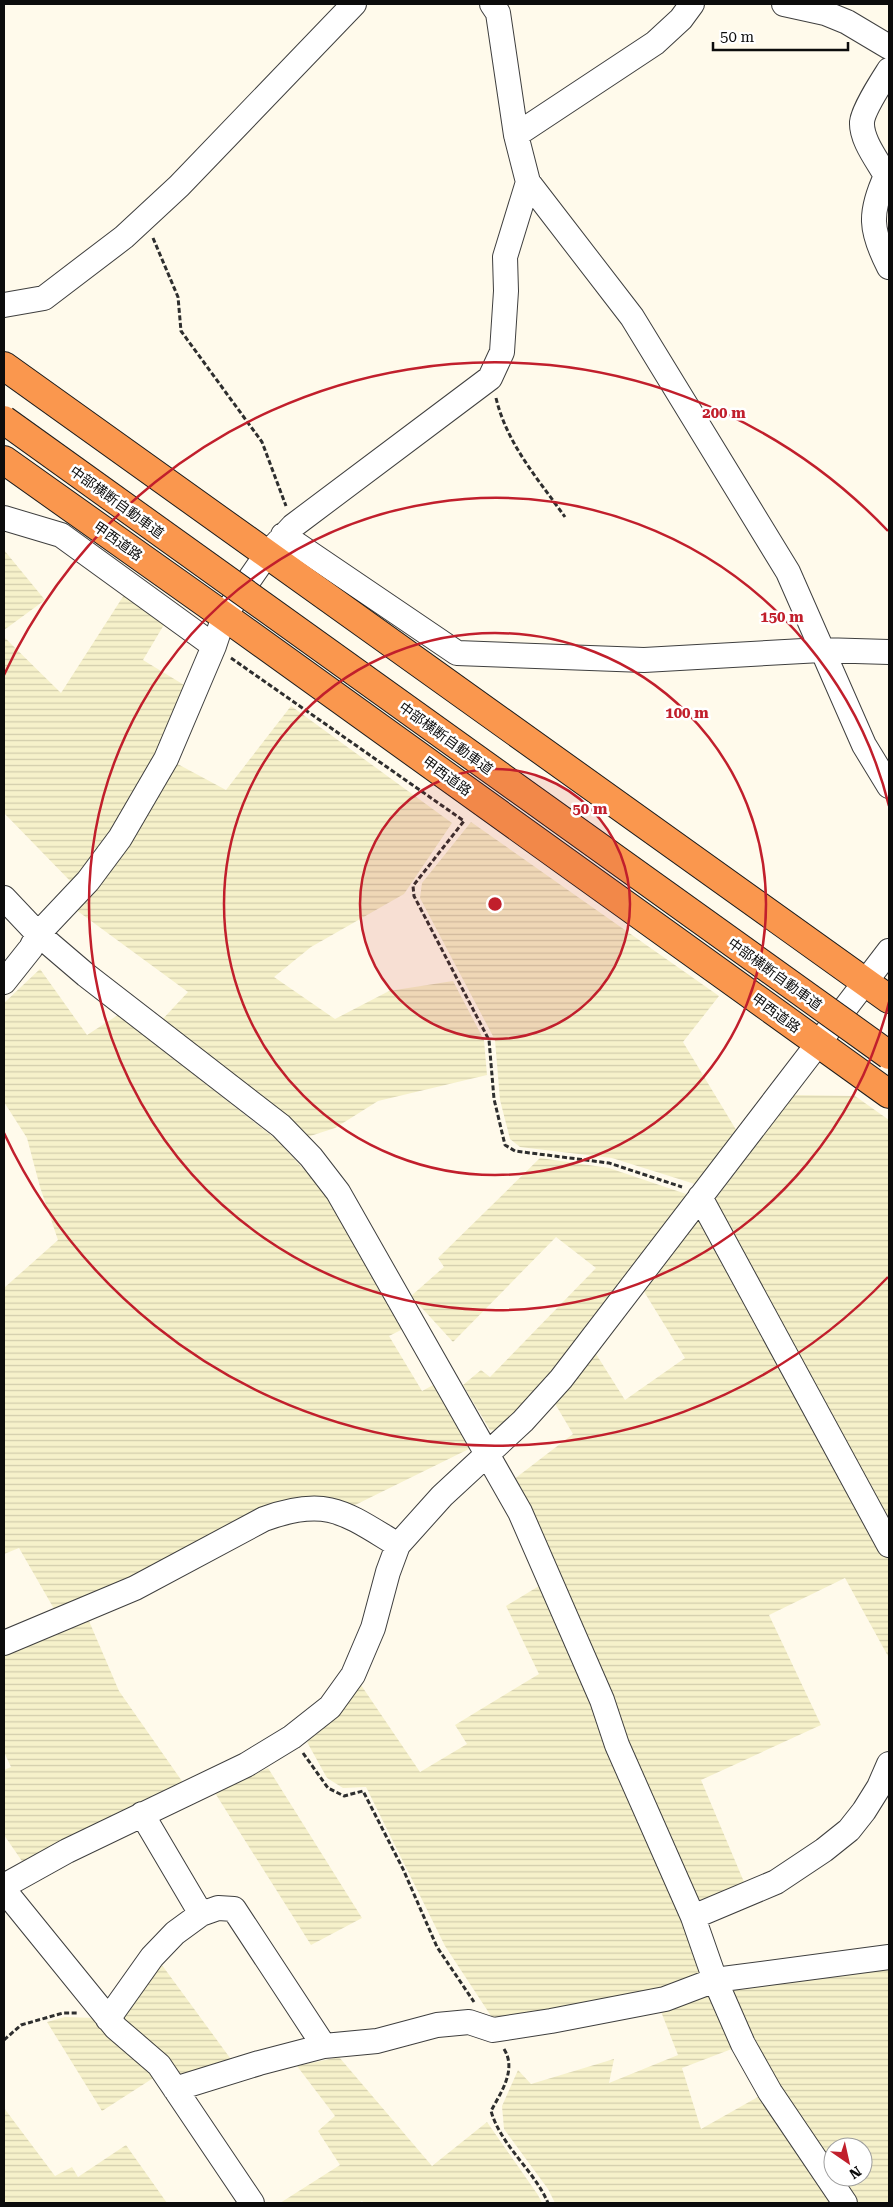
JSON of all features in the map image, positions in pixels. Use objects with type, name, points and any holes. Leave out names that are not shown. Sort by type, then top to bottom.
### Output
[{"type":"highway","points":[[4,366],[281,538],[889,999]]},
{"type":"highway","name":"中部横断自動車道","points":[[4,420],[889,1055]]},
{"type":"highway","name":"中部横断自動車道","points":[[4,438],[889,1070]]},
{"type":"highway","name":"甲西道路","points":[[4,460],[889,1094]]},
{"type":"street","points":[[4,305],[44,298],[124,237],[179,186],[354,4]]},
{"type":"street","points":[[492,4],[498,13],[516,135],[528,182],[632,317],[788,572],[864,745],[889,786]]},
{"type":"street","points":[[516,135],[655,43],[680,19],[692,4]]},
{"type":"street","points":[[784,4],[828,9],[889,47]]},
{"type":"street","points":[[889,70],[862,122],[865,138],[886,176],[872,216],[878,243],[889,267]]},
{"type":"street","points":[[4,982],[31,948],[38,934],[88,880],[120,838],[166,759],[214,646],[224,616],[281,538],[490,378],[502,352],[506,291],[505,257],[528,182]]},
{"type":"street","points":[[4,518],[61,535],[214,646]]},
{"type":"street","points":[[281,538],[457,653],[644,660],[821,650],[889,652]]},
{"type":"street","points":[[4,898],[38,934],[86,975],[281,1126],[311,1157],[338,1192],[489,1454],[520,1512],[602,1700],[617,1745],[694,1917],[715,1980],[744,2044],[770,2092],[845,2203]]},
{"type":"street","points":[[4,1886],[68,1851],[246,1764],[292,1737],[330,1707],[353,1675],[373,1628],[388,1572],[398,1545],[442,1496],[489,1454],[561,1380],[889,950]]},
{"type":"street","points":[[700,1197],[889,1545]]},
{"type":"street","points":[[4,1643],[135,1588],[264,1518],[286,1510],[309,1507],[330,1509],[352,1517],[398,1545]]},
{"type":"street","points":[[694,1917],[776,1882],[824,1850],[849,1830],[864,1811],[879,1787],[889,1764]]},
{"type":"street","points":[[142,1814],[201,1914]]},
{"type":"street","points":[[4,1890],[105,2015],[159,2065],[252,2203]]},
{"type":"street","points":[[105,2015],[152,1957],[175,1933],[201,1914],[218,1908],[234,1909],[324,2046]]},
{"type":"street","points":[[175,2088],[324,2046],[377,2041],[436,2025],[469,2022],[493,2030],[665,1999],[715,1980],[889,1958]]},
{"type":"path","points":[[144,219],[178,297],[182,331],[262,442],[281,538]]},
{"type":"path","points":[[490,378],[500,417],[514,445],[565,517]]},
{"type":"path","points":[[214,646],[464,821],[413,886],[414,896],[490,1040],[494,1099],[505,1145],[515,1152],[609,1163],[689,1189],[700,1197]]},
{"type":"path","points":[[292,1737],[328,1788],[344,1796],[363,1791],[403,1869],[437,1947],[508,2055],[509,2076],[491,2111],[495,2126],[543,2190],[548,2203]]},
{"type":"path","points":[[4,2040],[21,2025],[62,2013],[105,2015]]},
{"type":"shaded area","points":[[4,550],[45,600],[4,630]]},
{"type":"shaded area","points":[[124,595],[165,623],[143,660],[189,688],[160,756],[75,886],[4,813],[4,637],[61,693]]},
{"type":"shaded area","points":[[291,706],[452,823],[404,894],[311,947],[274,977],[335,1019],[389,991],[453,981],[484,1040],[487,1075],[378,1101],[335,1128],[304,1138],[160,1022],[188,992],[72,907],[172,761],[226,790]]},
{"type":"shaded area","points":[[471,822],[719,996],[683,1042],[738,1133],[698,1185],[612,1158],[520,1147],[510,1139],[500,1100],[495,1040],[420,898],[422,883]]},
{"type":"shaded area","points":[[40,969],[87,1035],[118,1015],[277,1140],[332,1200],[405,1328],[389,1336],[422,1391],[439,1382],[475,1446],[349,1508],[319,1501],[57,1614],[19,1548],[4,1554],[4,1288],[58,1240],[40,1187],[27,1138],[4,1102],[4,1003]]},
{"type":"shaded area","points":[[794,1095],[855,1096],[889,1120],[889,1528],[713,1202]]},
{"type":"shaded area","points":[[540,1158],[609,1168],[692,1196],[541,1391],[500,1430],[490,1430],[463,1385],[481,1370],[490,1377],[596,1268],[556,1237],[453,1342],[411,1296],[444,1267],[438,1258]]},
{"type":"shaded area","points":[[701,1213],[889,1556],[889,1658],[845,1578],[769,1615],[821,1725],[701,1780],[747,1889],[697,1910],[513,1480],[573,1434],[554,1402],[596,1354],[625,1400],[685,1358],[643,1290]]},
{"type":"shaded area","points":[[544,1583],[707,1977],[667,1991],[495,2022],[445,1946],[366,1787],[343,1788],[327,1778],[307,1742],[328,1724],[361,1685],[420,1772],[467,1744],[455,1725],[539,1674],[506,1606]]},
{"type":"shaded area","points":[[89,1621],[119,1691],[184,1784],[24,1864],[4,1835],[4,1770],[11,1767],[4,1752],[4,1656]]},
{"type":"shaded area","points":[[268,1768],[362,1918],[311,1945],[215,1793]]},
{"type":"shaded area","points":[[159,1961],[233,2062],[178,2082],[116,2016]]},
{"type":"shaded area","points":[[889,1963],[889,2203],[853,2203],[843,2187],[873,2187],[873,2137],[823,2137],[823,2158],[762,2068],[725,1983]]},
{"type":"shaded area","points":[[712,1989],[737,2047],[682,2068],[701,2129],[765,2093],[823,2179],[823,2187],[828,2187],[839,2203],[555,2203],[548,2189],[504,2129],[502,2106],[518,2070],[531,2084],[614,2059],[609,2083],[678,2055],[660,2009]]},
{"type":"shaded area","points":[[65,2017],[95,2018],[158,2075],[102,2111],[47,2022]]},
{"type":"shaded area","points":[[339,2057],[432,2166],[487,2122],[542,2203],[364,2203],[362,2201],[358,2203],[280,2203],[340,2165],[318,2131],[335,2116],[297,2066]]},
{"type":"shaded area","points":[[4,2108],[55,2176],[72,2167],[78,2177],[126,2145],[167,2203],[4,2203]]}]
